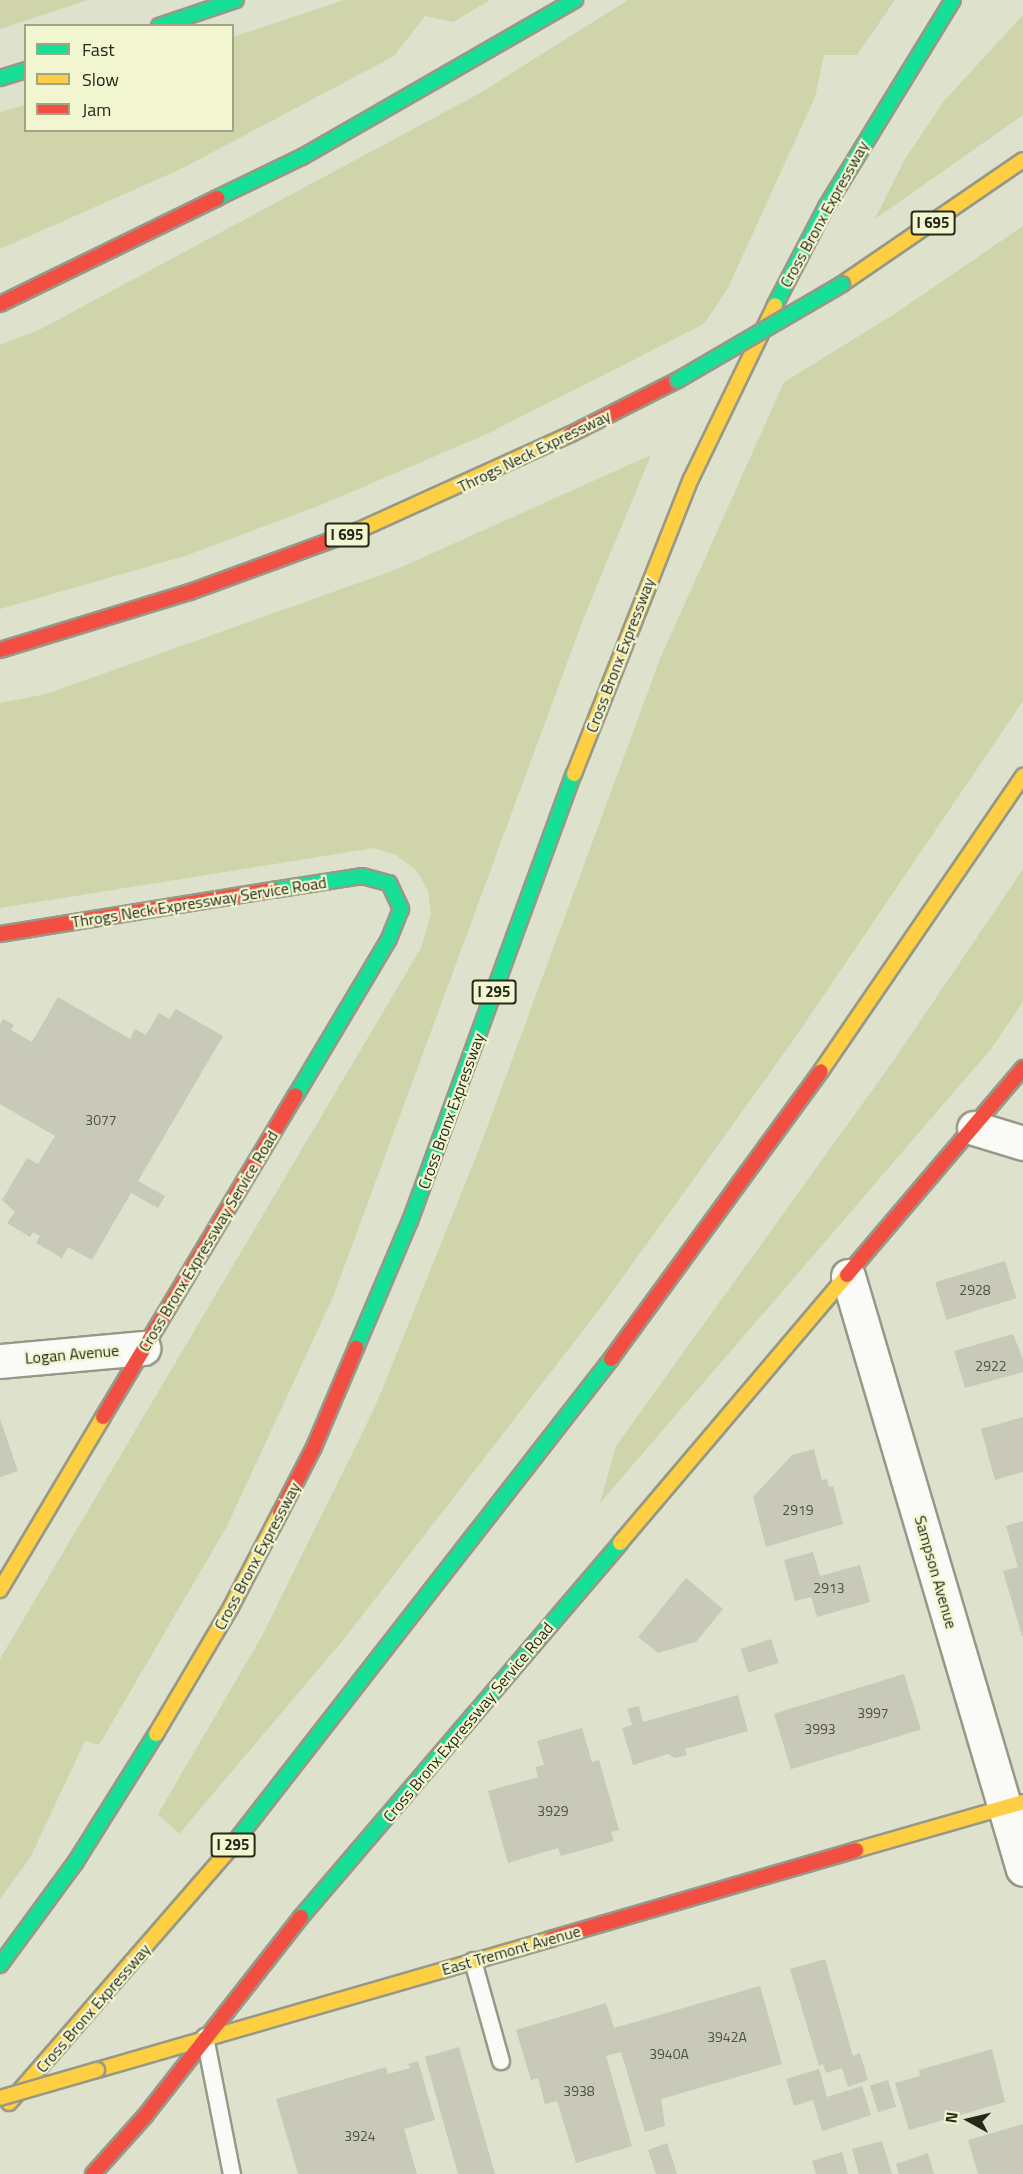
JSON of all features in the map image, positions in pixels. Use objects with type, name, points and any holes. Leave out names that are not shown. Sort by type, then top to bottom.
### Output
[{"type":"main road","points":[[165,24],[236,0]]},
{"type":"main road","points":[[0,304],[302,157],[461,69],[575,0]]},
{"type":"main road","name":"Cross Bronx Expressway","points":[[0,1965],[69,1872],[139,1763],[231,1607],[309,1458],[364,1336],[410,1221],[597,711],[691,479],[753,348],[826,207],[953,0]]},
{"type":"main road","points":[[0,78],[24,71]]},
{"type":"main road","name":"Throgs Neck Expressway","points":[[0,650],[170,599],[360,530],[530,455],[678,380],[842,284],[1023,160]]},
{"type":"main road","name":"Cross Bronx Expressway","points":[[0,2114],[227,1852],[566,1421],[775,1138],[1023,776]]},
{"type":"main road","name":"Throgs Neck Expressway Service Road","points":[[0,934],[351,877],[381,879],[395,889]]},
{"type":"main road","name":"Cross Bronx Expressway Service Road","points":[[0,1590],[389,939],[400,909],[395,889]]},
{"type":"main road","points":[[848,1276],[1023,1068]]},
{"type":"main road","name":"Cross Bronx Expressway Service Road","points":[[93,2174],[145,2116],[267,1959],[848,1276]]},
{"type":"main road","name":"East Tremont Avenue","points":[[0,2098],[1014,1805]]},
{"type":"street","points":[[974,1128],[1023,1143]]},
{"type":"street","name":"Sampson Avenue","points":[[848,1276],[1014,1805],[1023,1869]]},
{"type":"street","name":"Logan Avenue","points":[[0,1360],[143,1348]]},
{"type":"lane","points":[[473,1961],[501,2061]]},
{"type":"lane","points":[[205,2037],[232,2174]]},
{"type":"green space","points":[[0,0],[88,0],[0,29]]},
{"type":"green space","points":[[344,0],[490,0],[453,22],[425,16],[394,56],[181,169],[0,249],[0,112],[24,105],[24,132],[234,132],[234,37]]},
{"type":"green space","points":[[628,0],[895,0],[857,55],[824,55],[815,97],[728,288],[704,324],[489,433],[323,504],[185,556],[0,609],[0,345],[39,330],[482,92]]},
{"type":"green space","points":[[1023,15],[1023,115],[875,219],[905,159],[944,101]]},
{"type":"green space","points":[[1023,226],[1023,701],[790,1045],[605,1302],[344,1639],[179,1834],[158,1814],[262,1636],[375,1407],[478,1152],[660,659],[784,382],[893,315]]},
{"type":"green space","points":[[651,455],[584,617],[333,1297],[227,1526],[99,1745],[85,1741],[30,1858],[0,1899],[0,1659],[421,948],[431,915],[428,890],[416,870],[396,855],[374,848],[0,908],[0,703],[46,694],[395,570]]},
{"type":"green space","points":[[1023,869],[1023,1001],[1016,1012],[991,1049],[600,1503],[616,1446],[894,1060]]},
{"type":"building","points":[[58,997],[130,1039],[135,1029],[146,1035],[159,1013],[169,1019],[176,1009],[223,1036],[138,1181],[165,1196],[158,1208],[131,1193],[92,1260],[68,1247],[62,1258],[36,1243],[40,1236],[33,1232],[30,1237],[7,1223],[15,1212],[2,1200],[27,1158],[38,1164],[55,1136],[0,1104],[0,1025],[3,1019],[14,1025],[11,1030],[32,1042]]},
{"type":"building","points":[[1005,1261],[1016,1298],[947,1320],[935,1282]]},
{"type":"building","points":[[1013,1334],[1023,1359],[1023,1372],[965,1388],[954,1351]]},
{"type":"building","points":[[1023,1417],[1023,1472],[995,1480],[981,1429]]},
{"type":"building","points":[[0,1419],[18,1471],[0,1477]]},
{"type":"building","points":[[814,1449],[822,1480],[827,1479],[829,1487],[833,1486],[843,1524],[766,1547],[753,1497],[792,1455]]},
{"type":"building","points":[[1023,1521],[1022,1636],[1003,1571],[1018,1567],[1006,1526]]},
{"type":"building","points":[[813,1552],[820,1576],[860,1565],[870,1602],[817,1617],[811,1597],[795,1601],[784,1560]]},
{"type":"building","points":[[686,1578],[723,1609],[696,1642],[658,1653],[638,1637]]},
{"type":"building","points":[[771,1639],[779,1663],[748,1673],[741,1649]]},
{"type":"building","points":[[904,1674],[921,1729],[791,1769],[774,1714]]},
{"type":"building","points":[[738,1695],[748,1731],[685,1749],[687,1755],[675,1758],[668,1754],[633,1765],[622,1728],[632,1725],[627,1709],[639,1706],[643,1722]]},
{"type":"building","points":[[582,1728],[592,1762],[599,1760],[619,1830],[611,1832],[614,1841],[561,1856],[558,1848],[508,1863],[488,1791],[538,1777],[535,1767],[544,1765],[537,1741]]},
{"type":"building","points":[[825,1959],[853,2056],[860,2053],[868,2080],[848,2087],[842,2068],[826,2073],[823,2064],[819,2066],[790,1969]]},
{"type":"building","points":[[760,1986],[782,2064],[661,2099],[665,2126],[645,2132],[621,2052],[606,2056],[632,2146],[576,2163],[557,2101],[545,2104],[538,2078],[531,2080],[516,2030],[606,2003],[614,2028]]},
{"type":"building","points":[[459,2047],[495,2174],[458,2174],[425,2057]]},
{"type":"building","points":[[992,2049],[1005,2102],[909,2130],[895,2083],[920,2076],[919,2070]]},
{"type":"building","points":[[418,2061],[435,2120],[404,2129],[417,2174],[298,2174],[276,2099],[386,2067],[388,2074],[410,2068],[408,2064]]},
{"type":"building","points":[[819,2069],[827,2097],[862,2086],[871,2115],[822,2131],[813,2100],[794,2106],[786,2079]]},
{"type":"building","points":[[888,2080],[896,2107],[878,2112],[870,2086]]},
{"type":"building","points":[[1023,2124],[1023,2174],[978,2174],[968,2140]]},
{"type":"building","points":[[882,2141],[892,2174],[859,2174],[852,2149]]},
{"type":"building","points":[[667,2143],[677,2174],[656,2174],[648,2150]]},
{"type":"building","points":[[842,2152],[848,2174],[816,2174],[812,2161]]},
{"type":"building","points":[[928,2153],[934,2174],[899,2174],[896,2164]]},
{"type":"traffic: fast","points":[[165,24],[236,0]]},
{"type":"traffic: fast","points":[[217,198],[302,157],[575,0]]},
{"type":"traffic: fast","points":[[775,305],[826,207],[953,0]]},
{"type":"traffic: fast","points":[[0,78],[24,71]]},
{"type":"traffic: fast","points":[[678,380],[842,284]]},
{"type":"traffic: fast","points":[[356,1348],[410,1221],[574,774]]},
{"type":"traffic: fast","points":[[273,890],[362,876],[389,883],[401,909],[389,939],[296,1095]]},
{"type":"traffic: fast","points":[[227,1852],[611,1359]]},
{"type":"traffic: fast","points":[[301,1917],[620,1543]]},
{"type":"traffic: fast","points":[[0,1965],[75,1863],[156,1734]]},
{"type":"traffic: slow","points":[[842,284],[1023,160]]},
{"type":"traffic: slow","points":[[574,774],[691,479],[775,305]]},
{"type":"traffic: slow","points":[[357,531],[569,435]]},
{"type":"traffic: slow","points":[[821,1071],[1023,776]]},
{"type":"traffic: slow","points":[[620,1543],[847,1275]]},
{"type":"traffic: slow","points":[[0,1590],[103,1417]]},
{"type":"traffic: slow","points":[[156,1734],[231,1607],[280,1513]]},
{"type":"traffic: slow","points":[[856,1850],[1023,1802]]},
{"type":"traffic: slow","points":[[9,2103],[227,1852]]},
{"type":"traffic: slow","points":[[97,2070],[550,1939]]},
{"type":"traffic: slow","points":[[0,2098],[97,2070]]},
{"type":"traffic: jam","points":[[0,304],[217,198]]},
{"type":"traffic: jam","points":[[569,435],[678,380]]},
{"type":"traffic: jam","points":[[0,650],[190,592],[357,531]]},
{"type":"traffic: jam","points":[[0,934],[273,890]]},
{"type":"traffic: jam","points":[[847,1275],[1023,1068]]},
{"type":"traffic: jam","points":[[611,1359],[821,1071]]},
{"type":"traffic: jam","points":[[103,1417],[296,1095]]},
{"type":"traffic: jam","points":[[280,1513],[314,1447],[356,1348]]},
{"type":"traffic: jam","points":[[550,1939],[856,1850]]},
{"type":"traffic: jam","points":[[93,2174],[145,2116],[301,1917]]}]
